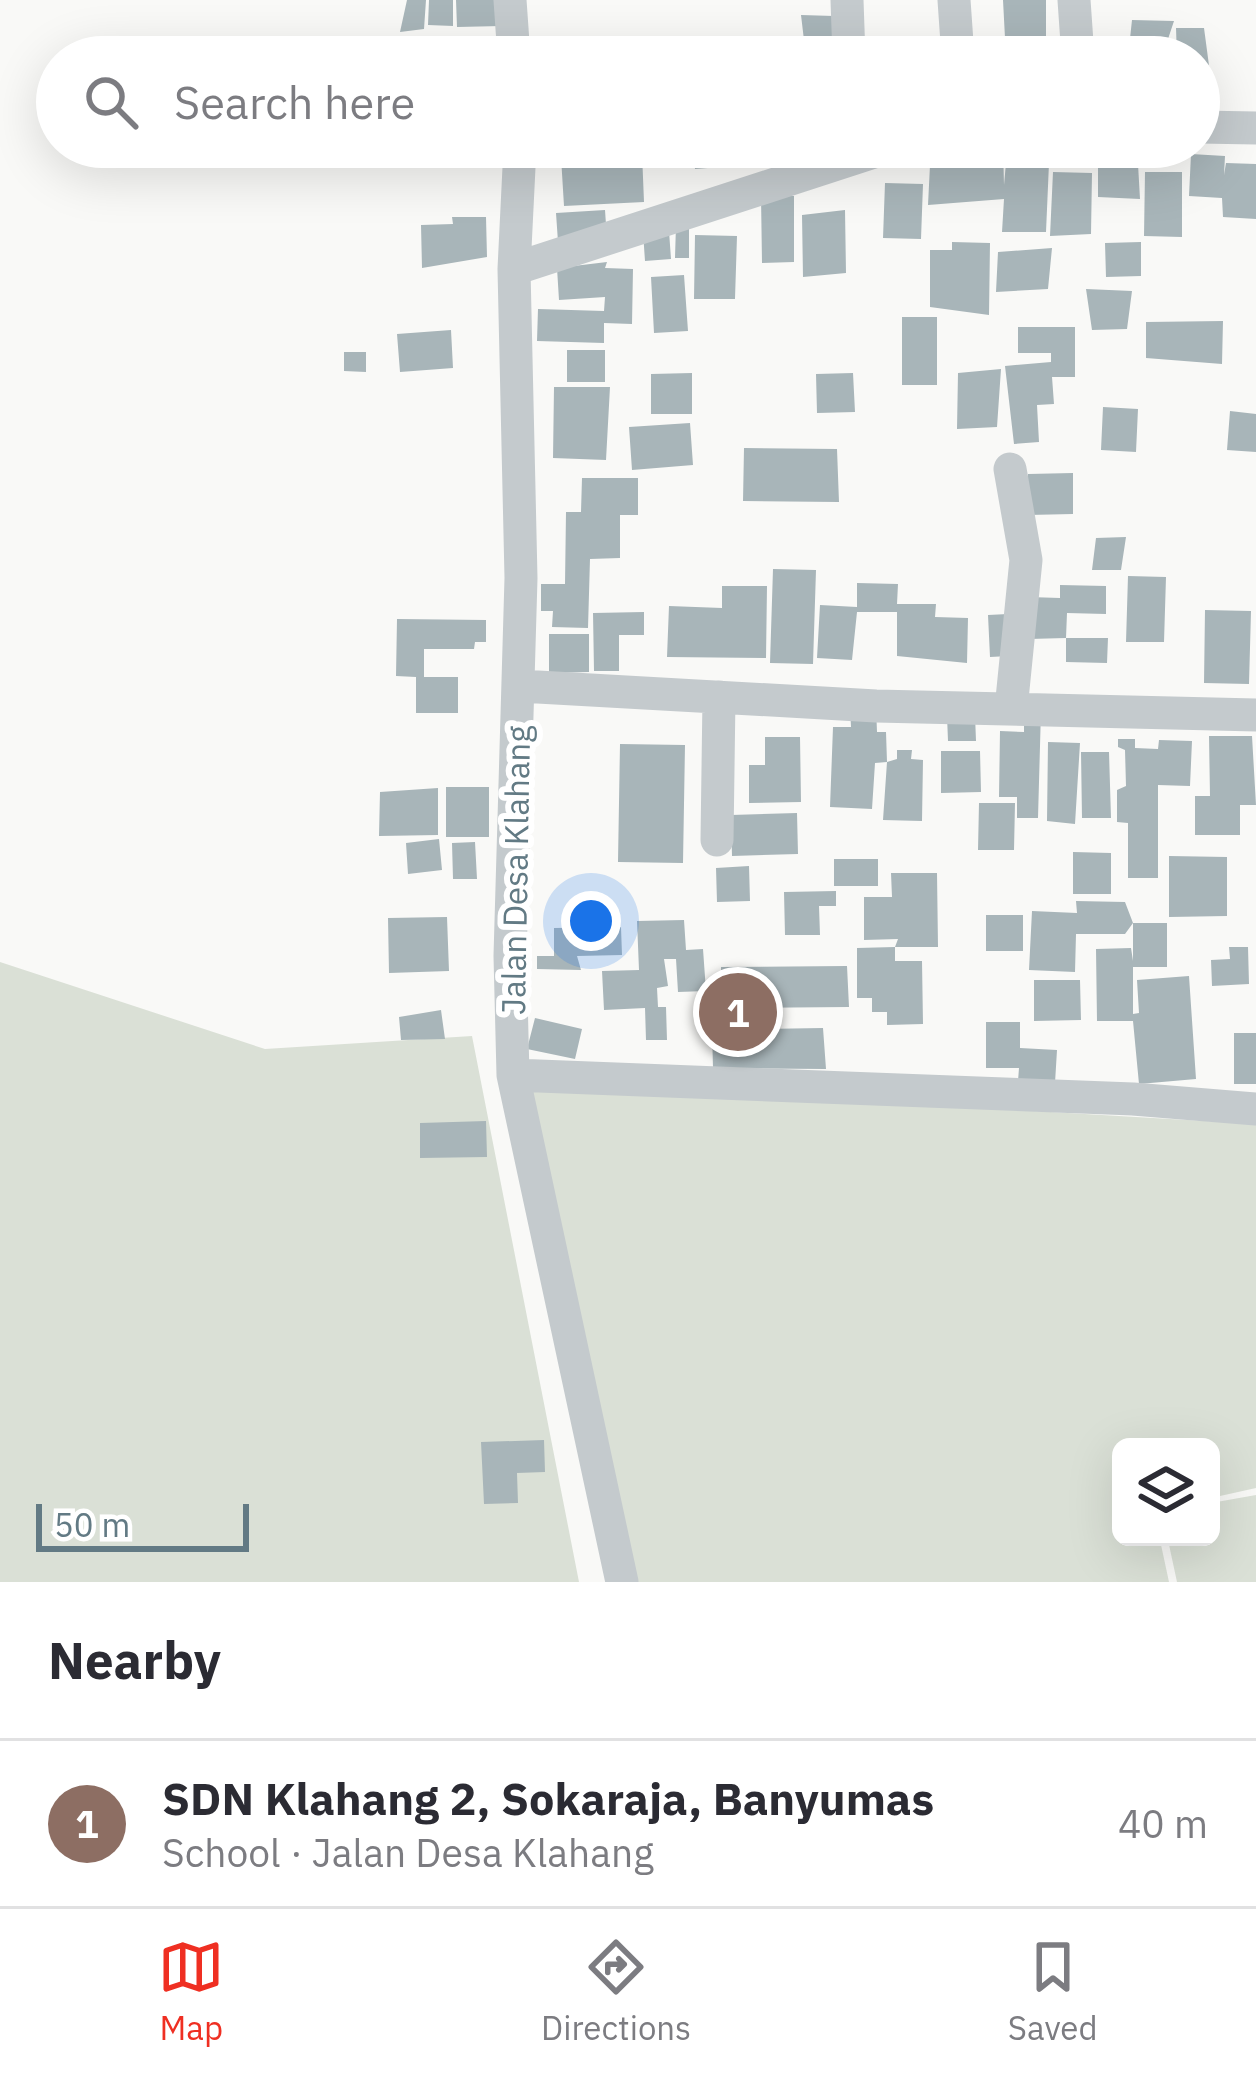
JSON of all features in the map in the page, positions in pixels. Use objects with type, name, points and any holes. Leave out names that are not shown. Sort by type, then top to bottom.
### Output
[{"type":"street","points":[[510,0],[513,36]]},
{"type":"street","points":[[847,0],[848,36]]},
{"type":"street","points":[[953,0],[956,36]]},
{"type":"street","points":[[1074,0],[1077,36]]},
{"type":"street","points":[[1220,127],[1256,128]]},
{"type":"street","name":"Jalan Desa Klahang","points":[[519,168],[514,268],[520,686],[510,956],[513,1075],[622,1582]]},
{"type":"street","points":[[514,268],[807,168]]},
{"type":"street","points":[[1010,469],[1026,560],[1011,710]]},
{"type":"street","points":[[520,686],[1011,710],[1256,715]]},
{"type":"street","points":[[717,840],[718,697]]},
{"type":"street","points":[[513,1075],[1132,1099],[1256,1109]]},
{"type":"shaded area","points":[[0,962],[265,1049],[472,1036],[579,1582],[0,1582]]},
{"type":"shaded area","points":[[520,1081],[1256,1124],[1256,1488],[1220,1496],[1220,1438],[1112,1438],[1112,1546],[1161,1546],[1169,1582],[629,1582]]},
{"type":"shaded area","points":[[1256,1495],[1256,1582],[1177,1582],[1169,1546],[1220,1546],[1220,1501]]},
{"type":"building","points":[[407,0],[426,0],[424,29],[400,32]]},
{"type":"building","points":[[429,0],[453,0],[453,26],[428,25]]},
{"type":"building","points":[[456,0],[499,0],[501,26],[457,27]]},
{"type":"building","points":[[1003,0],[1046,0],[1046,36],[1005,36]]},
{"type":"building","points":[[801,15],[834,16],[836,36],[804,36]]},
{"type":"building","points":[[1132,20],[1174,21],[1169,36],[1130,36]]},
{"type":"building","points":[[1176,28],[1204,28],[1205,36],[1176,36]]},
{"type":"building","points":[[1220,156],[1225,156],[1224,175],[1226,163],[1256,164],[1256,219],[1223,217],[1222,198],[1189,196],[1190,168],[1220,168]]},
{"type":"building","points":[[562,168],[643,168],[644,202],[564,206]]},
{"type":"building","points":[[930,168],[1004,168],[1004,185],[1006,168],[1049,168],[1046,232],[1002,232],[1004,199],[928,205]]},
{"type":"building","points":[[1098,168],[1138,168],[1140,199],[1098,197]]},
{"type":"building","points":[[1053,172],[1092,173],[1091,234],[1050,236]]},
{"type":"building","points":[[1145,172],[1182,172],[1182,237],[1144,236]]},
{"type":"building","points":[[885,183],[923,184],[921,239],[883,238]]},
{"type":"building","points":[[761,196],[794,196],[794,262],[762,263]]},
{"type":"building","points":[[605,210],[607,239],[558,242],[556,213]]},
{"type":"building","points":[[845,210],[846,273],[803,277],[802,215]]},
{"type":"building","points":[[452,217],[486,217],[487,257],[422,268],[421,225],[453,224]]},
{"type":"building","points":[[676,225],[689,225],[689,258],[675,258]]},
{"type":"building","points":[[669,231],[671,259],[645,261],[643,232]]},
{"type":"building","points":[[695,235],[737,236],[735,299],[694,299]]},
{"type":"building","points":[[952,242],[990,243],[989,315],[930,307],[930,250],[952,250]]},
{"type":"building","points":[[1141,242],[1141,276],[1106,277],[1105,243]]},
{"type":"building","points":[[1052,248],[1048,289],[996,292],[998,252]]},
{"type":"building","points":[[607,262],[605,268],[633,269],[632,324],[604,323],[604,343],[537,341],[538,309],[604,311],[605,297],[559,300],[557,268]]},
{"type":"building","points":[[684,275],[688,331],[654,333],[651,277]]},
{"type":"building","points":[[1086,289],[1132,291],[1127,329],[1092,330]]},
{"type":"building","points":[[902,317],[937,317],[937,385],[902,385]]},
{"type":"building","points":[[1223,321],[1222,364],[1146,358],[1146,322]]},
{"type":"building","points":[[1018,327],[1075,327],[1075,377],[1052,377],[1054,404],[1037,405],[1039,442],[1014,444],[1005,366],[1051,362],[1051,353],[1018,353]]},
{"type":"building","points":[[451,330],[453,368],[400,372],[397,334]]},
{"type":"building","points":[[567,350],[605,350],[605,382],[567,382]]},
{"type":"building","points":[[344,352],[366,352],[366,372],[344,371]]},
{"type":"building","points":[[1001,369],[997,427],[957,429],[958,373]]},
{"type":"building","points":[[692,373],[692,414],[651,414],[651,374]]},
{"type":"building","points":[[853,373],[855,412],[817,413],[816,374]]},
{"type":"building","points":[[554,387],[610,387],[606,460],[553,458]]},
{"type":"building","points":[[1103,407],[1138,409],[1136,452],[1101,450]]},
{"type":"building","points":[[1230,411],[1256,414],[1256,452],[1227,450]]},
{"type":"building","points":[[690,423],[693,465],[632,470],[629,427]]},
{"type":"building","points":[[744,448],[837,449],[839,502],[743,501]]},
{"type":"building","points":[[1073,473],[1073,514],[1028,515],[1028,474]]},
{"type":"building","points":[[582,478],[638,478],[638,515],[620,515],[620,558],[590,559],[588,628],[552,627],[553,611],[541,611],[541,584],[565,584],[566,512],[581,512]]},
{"type":"building","points":[[1126,537],[1121,570],[1092,570],[1096,538]]},
{"type":"building","points":[[773,569],[816,570],[813,664],[770,663]]},
{"type":"building","points":[[1128,576],[1166,577],[1164,642],[1126,642]]},
{"type":"building","points":[[857,583],[898,584],[897,604],[936,604],[935,617],[968,618],[967,663],[897,656],[897,612],[857,612],[852,660],[817,658],[820,605],[857,607]]},
{"type":"building","points":[[1060,585],[1106,586],[1106,614],[1067,613],[1066,638],[1029,639],[1028,655],[990,657],[988,615],[1026,613],[1029,597],[1060,598]]},
{"type":"building","points":[[722,586],[767,586],[766,658],[667,657],[669,606],[722,608]]},
{"type":"building","points":[[1205,610],[1251,611],[1249,684],[1204,683]]},
{"type":"building","points":[[644,612],[644,635],[619,635],[619,671],[594,671],[593,613]]},
{"type":"building","points":[[397,619],[486,620],[486,642],[475,642],[474,649],[424,649],[424,677],[458,677],[458,713],[416,713],[416,677],[396,676]]},
{"type":"building","points":[[549,634],[589,634],[589,672],[549,673]]},
{"type":"building","points":[[1066,638],[1108,638],[1107,663],[1066,662]]},
{"type":"building","points":[[876,706],[877,732],[886,732],[887,762],[875,763],[872,809],[830,807],[833,727],[851,727],[850,707]]},
{"type":"building","points":[[1024,710],[1041,710],[1038,818],[1017,818],[1017,797],[999,797],[1000,731],[1024,732]]},
{"type":"building","points":[[975,715],[976,741],[948,741],[947,716]]},
{"type":"building","points":[[1209,736],[1252,736],[1256,805],[1240,805],[1240,835],[1195,835],[1195,796],[1210,796]]},
{"type":"building","points":[[765,737],[800,737],[801,802],[749,803],[749,765],[765,765]]},
{"type":"building","points":[[1118,739],[1135,739],[1135,748],[1158,749],[1159,740],[1192,741],[1190,786],[1158,785],[1158,878],[1128,878],[1128,823],[1117,822],[1117,790],[1126,786],[1125,750],[1118,747]]},
{"type":"building","points":[[1048,742],[1080,743],[1075,824],[1047,821]]},
{"type":"building","points":[[620,744],[685,745],[683,863],[618,862]]},
{"type":"building","points":[[897,750],[912,750],[911,759],[923,760],[922,821],[883,820],[887,762],[897,759]]},
{"type":"building","points":[[941,751],[980,751],[981,792],[941,793]]},
{"type":"building","points":[[1081,752],[1109,752],[1111,818],[1082,818]]},
{"type":"building","points":[[446,787],[489,787],[489,837],[446,837]]},
{"type":"building","points":[[438,788],[438,835],[379,836],[380,792]]},
{"type":"building","points":[[979,803],[1015,803],[1014,850],[978,850]]},
{"type":"building","points":[[797,813],[798,854],[732,856],[731,815]]},
{"type":"building","points":[[439,839],[442,870],[408,874],[406,843]]},
{"type":"building","points":[[475,842],[477,879],[453,879],[452,843]]},
{"type":"building","points":[[1073,852],[1111,853],[1111,894],[1073,894]]},
{"type":"building","points":[[1169,856],[1227,857],[1227,916],[1169,917]]},
{"type":"building","points":[[834,859],[878,859],[878,886],[834,886]]},
{"type":"building","points":[[749,866],[750,901],[717,902],[716,868]]},
{"type":"building","points":[[891,873],[937,873],[938,947],[895,947],[898,939],[864,940],[864,897],[892,897]]},
{"type":"building","points":[[836,891],[836,906],[819,906],[820,935],[785,935],[784,892]]},
{"type":"building","points":[[1076,901],[1125,902],[1133,923],[1125,934],[1076,934],[1075,972],[1029,970],[1032,911],[1077,913]]},
{"type":"building","points":[[986,915],[1023,915],[1023,951],[986,951]]},
{"type":"building","points":[[447,917],[449,971],[389,973],[388,918]]},
{"type":"building","points":[[684,920],[686,950],[703,949],[706,991],[678,992],[676,959],[664,959],[668,986],[657,988],[658,1007],[666,1007],[667,1040],[646,1040],[645,1008],[604,1010],[602,971],[639,970],[637,921]]},
{"type":"building","points":[[1133,923],[1167,923],[1167,967],[1133,967],[1133,1014],[1139,1013],[1137,980],[1189,976],[1196,1079],[1139,1084],[1133,1021],[1097,1021],[1096,949],[1131,948],[1133,961]]},
{"type":"building","points":[[621,927],[622,955],[577,956],[581,970],[537,969],[537,956],[554,956],[554,928]]},
{"type":"building","points":[[895,947],[895,961],[922,961],[923,1024],[887,1025],[887,1012],[872,1012],[872,998],[857,998],[857,948]]},
{"type":"building","points":[[1229,947],[1248,947],[1249,984],[1212,986],[1211,960],[1230,959]]},
{"type":"building","points":[[847,966],[849,1007],[721,1008],[721,967]]},
{"type":"building","points":[[1034,980],[1080,980],[1081,1020],[1034,1021]]},
{"type":"building","points":[[441,1010],[445,1039],[401,1040],[399,1017]]},
{"type":"building","points":[[535,1018],[582,1029],[575,1059],[527,1049]]},
{"type":"building","points":[[986,1022],[1020,1022],[1020,1048],[1057,1050],[1055,1083],[1018,1081],[1019,1068],[986,1068]]},
{"type":"building","points":[[823,1028],[826,1069],[713,1068],[712,1030]]},
{"type":"building","points":[[1234,1033],[1256,1033],[1256,1084],[1234,1084]]},
{"type":"building","points":[[486,1121],[487,1157],[420,1158],[420,1123]]},
{"type":"building","points":[[544,1440],[545,1472],[517,1473],[518,1503],[484,1504],[481,1442]]},
{"type":"place","name":"SDN Klahang 2, Sokaraja, Banyumas","points":[[738,1012]]}]
